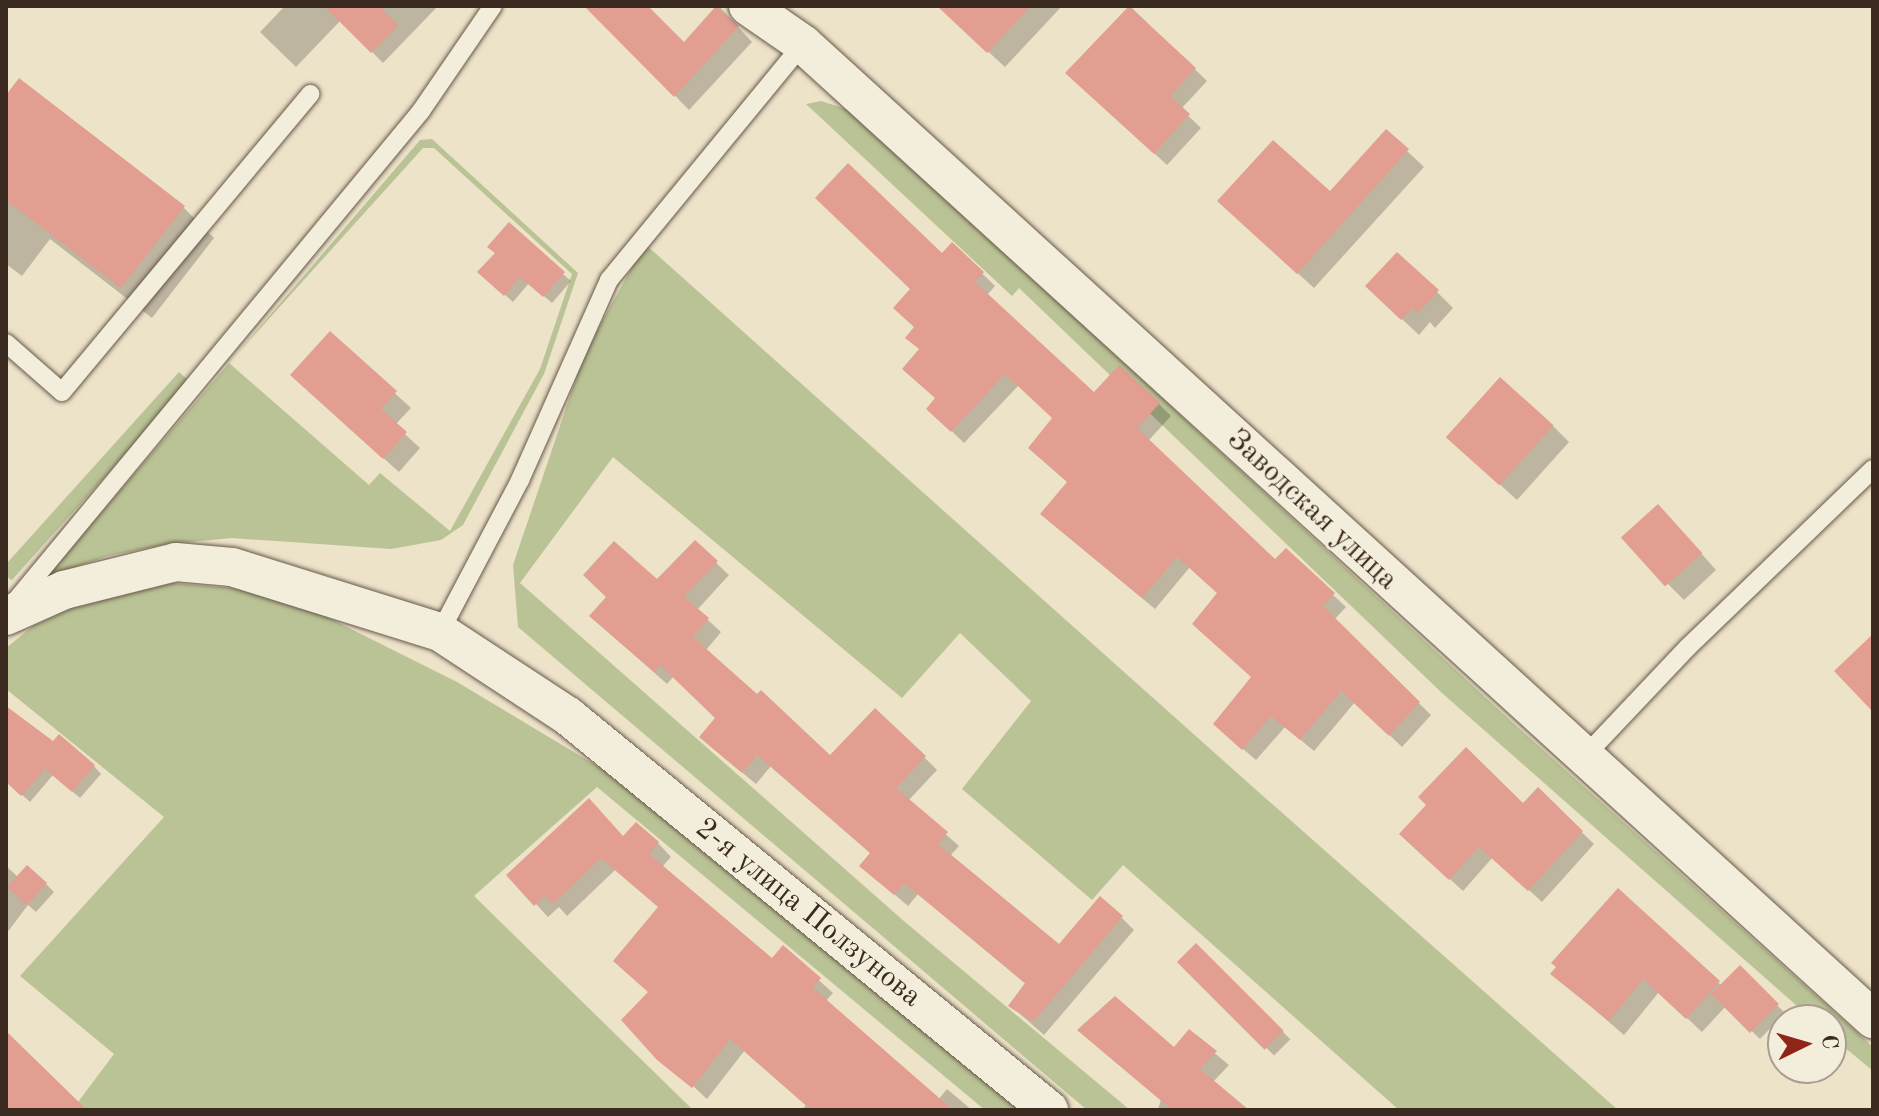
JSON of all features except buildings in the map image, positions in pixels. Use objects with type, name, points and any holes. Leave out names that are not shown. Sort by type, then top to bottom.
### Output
[{"type":"street","name":"Заводская улица","points":[[748,6],[803,44],[1583,758],[1873,1019]]},
{"type":"street","name":"2-я улица Ползунова","points":[[6,614],[64,590],[176,562],[232,567],[440,632],[568,716],[1049,1110]]},
{"type":"lane","points":[[6,614],[421,111],[493,6]]},
{"type":"lane","points":[[440,632],[520,480],[609,280],[803,44]]},
{"type":"lane","points":[[6,343],[62,392],[310,94]]},
{"type":"lane","points":[[1583,758],[1687,648],[1873,469]]},
{"type":"green space","points":[[821,101],[852,111],[1512,722],[1825,1004],[1795,1004],[1442,693],[1019,288],[1012,296],[806,104]]},
{"type":"green space","points":[[432,139],[578,273],[544,374],[463,525],[441,540],[391,549],[232,538],[168,544],[108,556],[46,577],[229,363],[369,485],[380,473],[450,531],[540,369],[572,274],[434,148],[423,148],[232,360],[420,140]]},
{"type":"green space","points":[[645,244],[1618,1110],[1399,1110],[1123,865],[1092,900],[962,789],[1031,701],[960,633],[902,698],[613,457],[520,583],[905,922],[1130,1110],[1087,1110],[518,627],[513,565],[585,352]]},
{"type":"green space","points":[[179,372],[190,382],[11,580],[6,576],[6,564]]},
{"type":"green space","points":[[173,583],[253,590],[319,613],[457,682],[642,793],[1023,1110],[985,1110],[597,787],[474,896],[693,1110],[72,1110],[114,1054],[20,976],[164,817],[6,689],[6,648],[33,626],[79,604],[140,586]]},
{"type":"green space","points":[[1847,1024],[1873,1047],[1873,1071],[1847,1049]]}]
